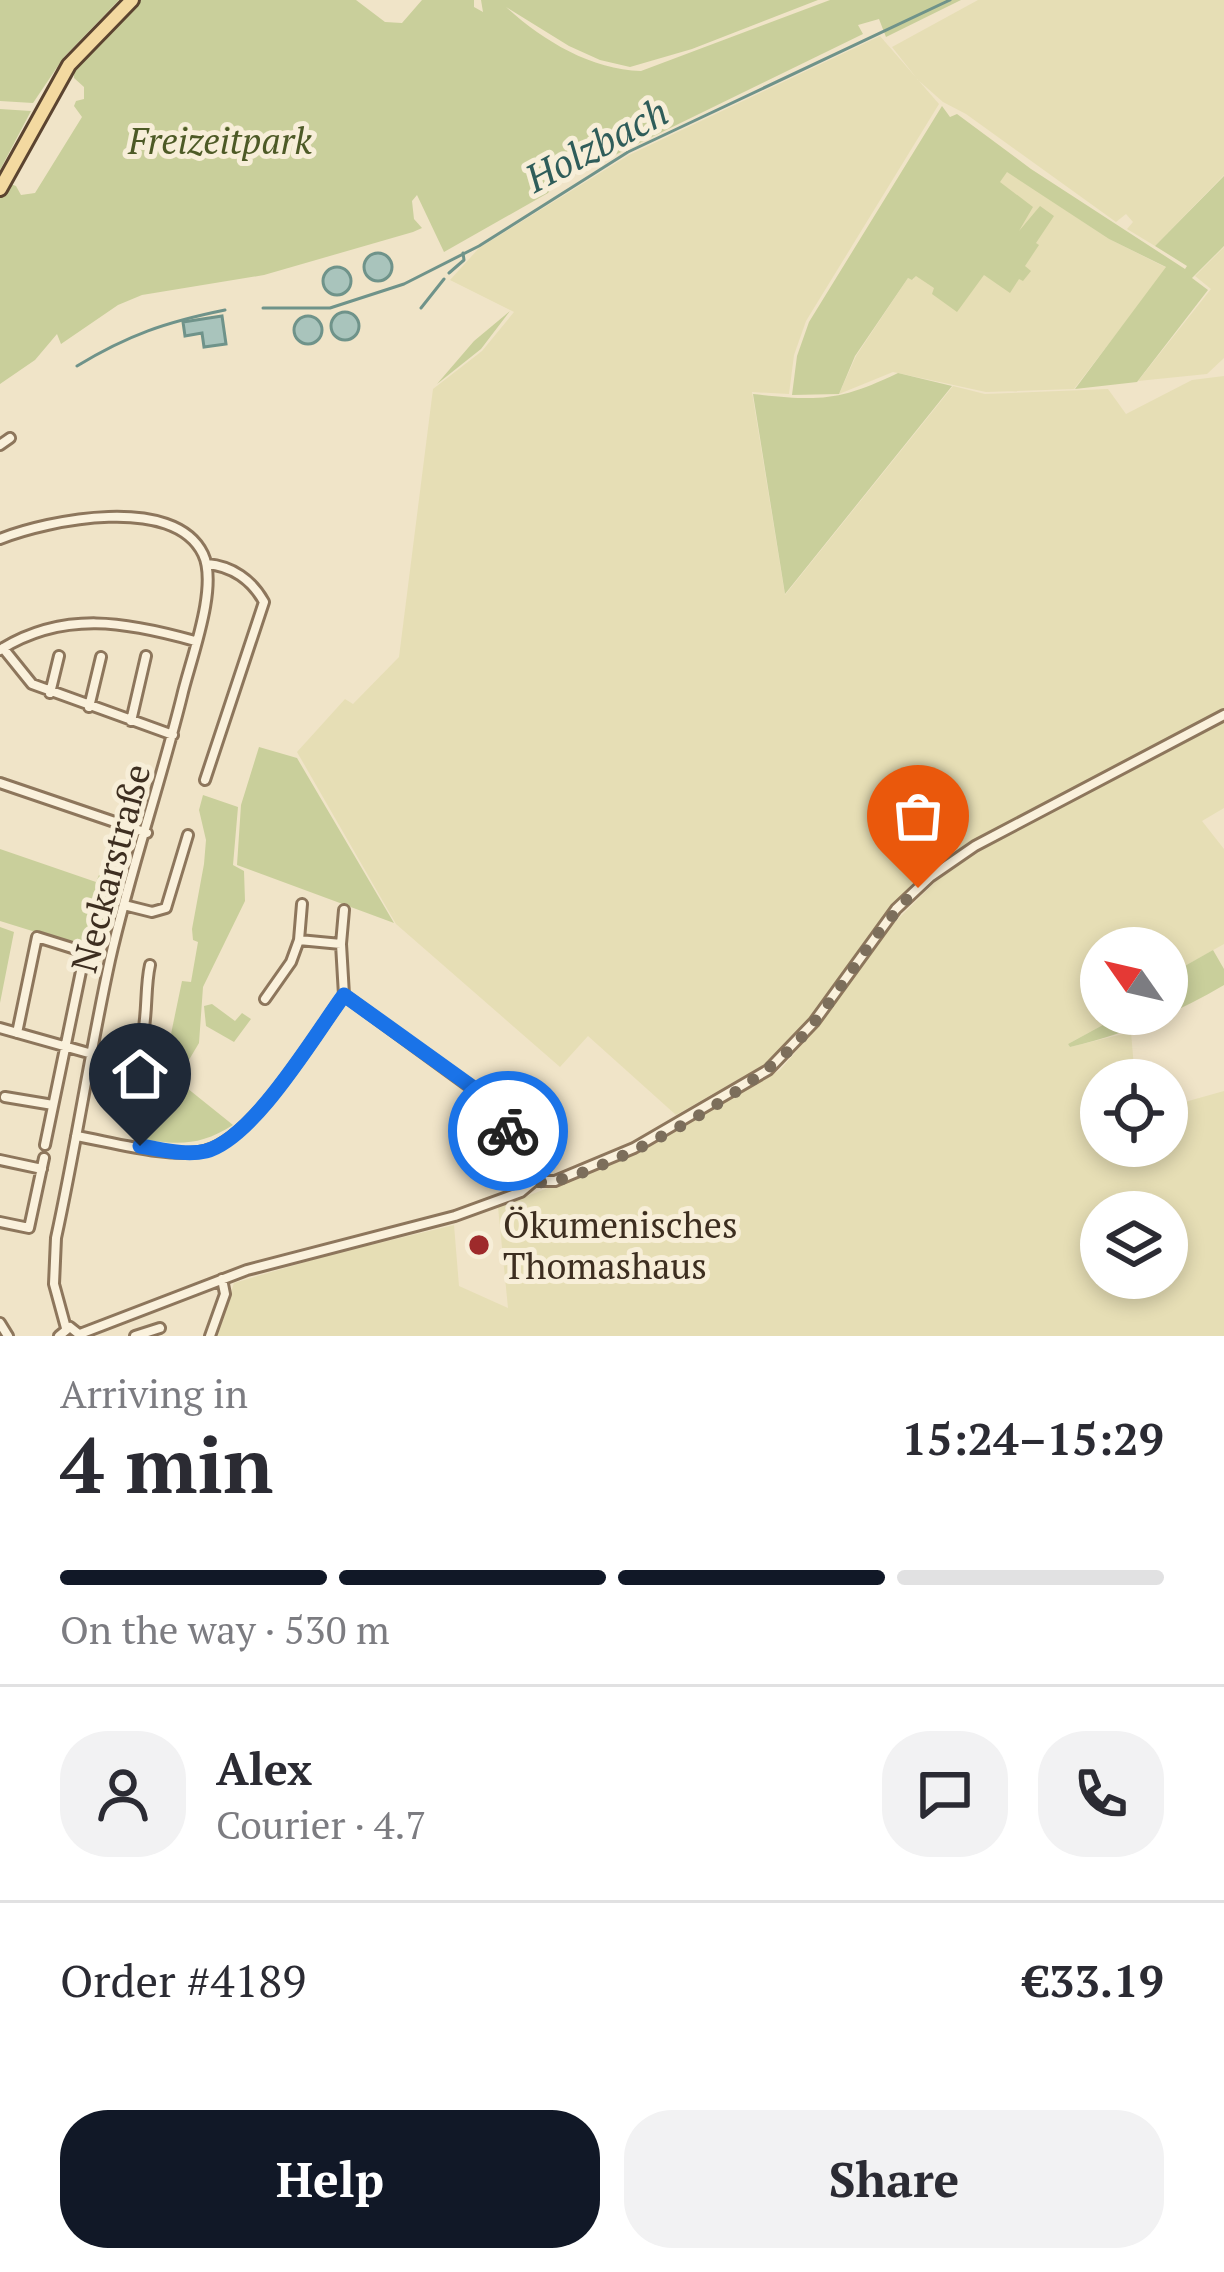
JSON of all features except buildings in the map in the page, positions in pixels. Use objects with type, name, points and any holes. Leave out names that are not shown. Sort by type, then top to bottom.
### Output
[{"type":"main road","points":[[0,189],[61,77],[132,0]]},
{"type":"street","points":[[0,445],[10,439]]},
{"type":"street","points":[[0,539],[86,516],[122,516],[183,532],[200,547],[207,564],[242,575],[264,602],[205,780]]},
{"type":"street","name":"Neckarstraße","points":[[62,1332],[53,1254],[124,905],[173,735],[207,591],[207,564]]},
{"type":"street","points":[[173,735],[50,693],[23,677],[2,648],[45,629],[91,621],[124,623],[195,641]]},
{"type":"street","points":[[50,693],[59,656]]},
{"type":"street","points":[[131,721],[146,656]]},
{"type":"street","points":[[89,706],[101,657]]},
{"type":"street","points":[[62,1332],[74,1328],[81,1335],[222,1279],[455,1216],[521,1192],[533,1181],[556,1181],[610,1159],[757,1078],[806,1032],[887,920],[930,877],[975,846],[1224,715]]},
{"type":"street","points":[[0,784],[147,833]]},
{"type":"street","points":[[124,905],[152,912],[166,908],[188,835]]},
{"type":"street","points":[[265,999],[292,962],[302,904]]},
{"type":"street","points":[[76,1136],[182,1153],[205,1151],[224,1143],[254,1118],[344,995],[344,910]]},
{"type":"street","points":[[17,1033],[37,937],[85,952],[45,1145]]},
{"type":"street","points":[[299,940],[341,944]]},
{"type":"street","points":[[126,1107],[133,1058],[146,1018],[143,1002],[150,965]]},
{"type":"street","points":[[344,995],[488,1100],[531,1169],[533,1181]]},
{"type":"street","points":[[0,1028],[117,1061],[133,1058]]},
{"type":"street","points":[[5,1097],[53,1105]]},
{"type":"street","points":[[0,1160],[43,1163],[29,1228],[0,1222]]},
{"type":"street","points":[[210,1336],[224,1294],[222,1279]]},
{"type":"street","points":[[0,1323],[8,1336]]},
{"type":"street","points":[[135,1336],[160,1328]]},
{"type":"shaded area","points":[[978,0],[1224,0],[1224,175],[1155,246],[1127,229],[1133,222],[1126,214],[1116,222],[943,102],[892,47]]},
{"type":"shaded area","points":[[880,36],[939,104],[806,321],[794,355],[789,394],[752,392],[785,595],[953,386],[985,394],[1108,389],[1126,414],[1192,380],[1224,376],[1224,709],[943,861],[873,930],[785,1052],[759,1073],[746,1075],[676,1115],[588,1036],[560,1067],[396,924],[297,752],[345,699],[353,704],[399,657],[433,389],[482,351],[514,312],[450,280],[479,248],[629,155]]},
{"type":"shaded area","points":[[1007,171],[1109,239],[1167,268],[1074,389],[986,392],[893,372],[839,394],[856,356],[908,278],[913,280],[929,256],[943,265]]},
{"type":"shaded area","points":[[1224,247],[1224,358],[1207,374],[1138,381],[1211,289],[1195,276]]},
{"type":"shaded area","points":[[1224,720],[1224,808],[1202,821],[1224,849],[1224,944],[1188,964],[1188,927],[1080,927],[1080,1035],[1084,1035],[1068,1044],[1131,1035],[1133,1059],[1080,1059],[1080,1167],[1188,1167],[1188,1101],[1224,1091],[1224,1336],[217,1336],[234,1283],[454,1225],[459,1286],[508,1308],[498,1207],[598,1169],[780,1070],[821,1023],[882,935],[946,871],[975,851]]},
{"type":"green space","points":[[0,0],[119,0],[64,57],[33,103],[0,101]]},
{"type":"green space","name":"Freizeitpark","points":[[138,0],[356,0],[385,22],[402,23],[422,0],[474,0],[474,7],[483,12],[481,0],[818,0],[692,49],[630,67],[569,46],[506,7],[568,51],[604,65],[641,71],[830,0],[961,0],[886,37],[879,19],[858,25],[863,34],[559,179],[548,193],[444,252],[417,195],[412,201],[414,219],[422,228],[264,275],[142,295],[118,305],[61,344],[57,334],[35,360],[0,384],[0,198],[8,183],[21,195],[35,193],[82,117],[74,106],[84,99],[84,87],[74,72]]},
{"type":"green space","points":[[942,106],[950,117],[957,114],[1031,169],[1185,269],[1155,246],[1224,176],[1224,246],[1192,278],[1208,290],[1137,382],[1075,389],[1166,267],[1109,239],[1007,172],[1000,182],[1033,207],[1019,231],[1040,206],[1054,216],[1025,266],[1031,271],[1023,281],[1019,279],[1010,293],[984,275],[957,312],[932,294],[934,288],[916,276],[908,278],[855,356],[839,394],[792,395],[797,356],[809,322]]},
{"type":"green space","points":[[0,109],[31,111],[0,170]]},
{"type":"green space","points":[[510,311],[481,349],[437,384],[474,341]]},
{"type":"green space","points":[[898,373],[952,386],[785,594],[753,394],[827,397]]},
{"type":"green space","points":[[259,747],[297,758],[394,923],[237,865],[241,805]]},
{"type":"green space","points":[[203,795],[238,807],[233,865],[244,871],[245,901],[203,987],[199,1043],[177,1080],[233,1125],[198,1141],[137,1138],[145,1111],[155,1111],[182,981],[191,982],[198,942],[193,940],[192,929],[206,840],[199,810]]},
{"type":"green space","points":[[0,849],[96,882],[99,875],[125,882],[107,946],[100,952],[0,921]]},
{"type":"green space","points":[[0,927],[14,932],[0,1003]]},
{"type":"green space","points":[[1213,950],[1224,969],[1224,985],[1188,1004],[1188,964]]},
{"type":"green space","points":[[212,1004],[235,1021],[242,1013],[251,1019],[234,1042],[206,1026],[204,1006]]},
{"type":"green space","points":[[1084,1035],[1110,1035],[1070,1047]]},
{"type":"water","points":[[378,253],[388,257],[392,267],[388,277],[378,281],[368,277],[364,267],[368,257]]},
{"type":"water","points":[[337,267],[347,271],[351,281],[347,291],[337,295],[327,291],[323,281],[327,271]]},
{"type":"water","points":[[345,312],[355,316],[359,326],[355,336],[345,340],[335,336],[331,326],[335,316]]},
{"type":"water","points":[[222,316],[226,344],[204,347],[202,333],[185,336],[183,322]]},
{"type":"water","points":[[308,316],[318,320],[322,330],[318,340],[308,344],[298,340],[294,330],[298,320]]},
{"type":"waterway","name":"Holzbach","points":[[263,308],[330,308],[404,284],[479,246],[628,152],[950,0]]},
{"type":"waterway","points":[[449,273],[464,260],[463,253]]},
{"type":"waterway","points":[[421,308],[444,279]]},
{"type":"waterway","points":[[77,366],[148,331],[225,310]]},
{"type":"way so far","points":[[508,1131],[533,1181],[545,1183],[622,1153],[715,1103],[769,1070],[798,1041],[896,909],[918,888]]},
{"type":"place","name":"Ökumenisches Thomashaus","points":[[479,1245]]},
{"type":"route","points":[[140,1146],[182,1153],[205,1151],[241,1132],[344,995],[482,1094],[508,1131]]}]
